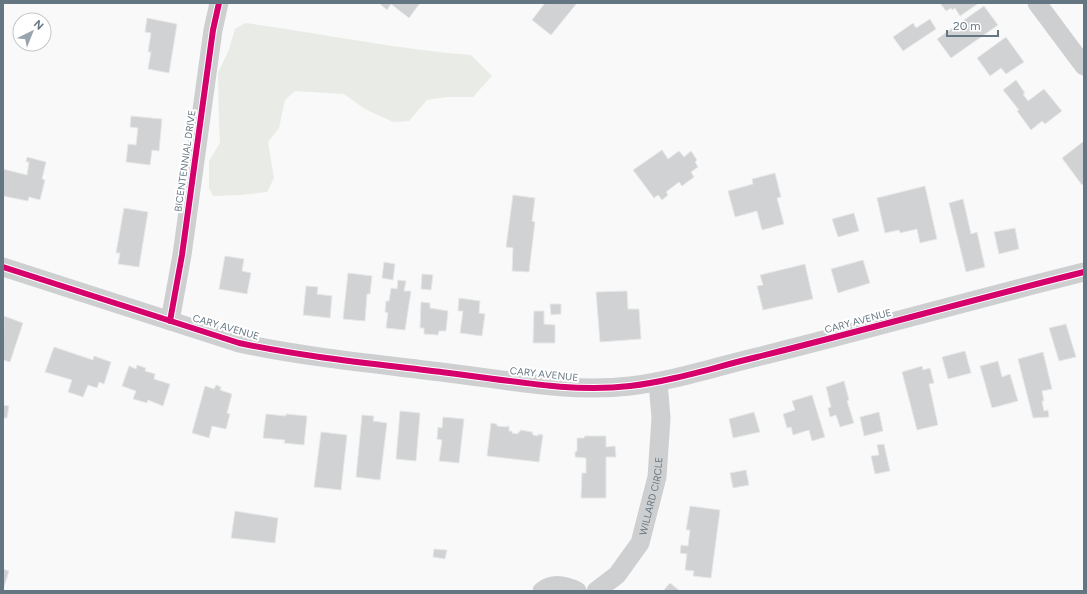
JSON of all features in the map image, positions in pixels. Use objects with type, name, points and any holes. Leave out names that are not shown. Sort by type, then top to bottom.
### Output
[{"type":"street","name":"BICENTENNIAL DRIVE","points":[[170,321],[182,255],[218,3]]},
{"type":"street","points":[[1037,3],[1084,66]]},
{"type":"street","name":"CARY AVENUE","points":[[3,267],[239,343],[325,359],[575,388],[630,386],[658,382],[814,343],[1084,272]]},
{"type":"street","name":"WILLARD CIRCLE","points":[[596,591],[617,575],[640,543],[657,477],[661,418],[658,382]]},
{"type":"street","points":[[542,591],[548,586],[556,585],[578,591]]},
{"type":"shaded area","points":[[245,23],[386,45],[471,55],[492,76],[473,97],[447,97],[427,100],[409,121],[393,122],[365,109],[344,94],[295,91],[285,100],[279,128],[268,142],[274,178],[267,192],[213,196],[209,188],[209,161],[220,143],[218,73],[228,52],[235,29]]},
{"type":"building","points":[[379,3],[420,3],[409,18],[391,4],[387,10]]},
{"type":"building","points":[[545,3],[577,3],[551,35],[532,20]]},
{"type":"building","points":[[940,3],[979,3],[960,16],[955,8],[952,10],[951,8],[946,11]]},
{"type":"building","points":[[984,6],[998,25],[951,58],[937,39]]},
{"type":"building","points":[[147,18],[177,24],[169,73],[148,69],[151,52],[148,52],[151,33],[145,32]]},
{"type":"building","points":[[930,19],[936,29],[903,51],[893,37],[913,23],[916,28]]},
{"type":"building","points":[[1006,37],[1024,62],[1006,74],[1001,68],[990,76],[977,58]]},
{"type":"building","points":[[1016,80],[1025,93],[1023,94],[1028,101],[1044,89],[1062,111],[1045,124],[1042,121],[1031,130],[1017,111],[1019,110],[1003,90]]},
{"type":"building","points":[[131,116],[162,119],[159,151],[152,150],[150,165],[126,162],[128,144],[136,145],[138,128],[130,127]]},
{"type":"building","points":[[1084,141],[1084,183],[1082,185],[1062,158]]},
{"type":"building","points":[[662,150],[668,159],[679,151],[684,157],[691,151],[697,160],[695,162],[698,167],[691,172],[694,177],[682,186],[679,182],[666,192],[668,195],[662,200],[658,195],[654,198],[633,170]]},
{"type":"building","points":[[27,157],[46,162],[42,179],[45,180],[40,200],[29,197],[28,201],[3,196],[3,169],[27,175],[29,162],[26,162]]},
{"type":"building","points":[[775,173],[781,197],[777,198],[784,224],[762,230],[757,211],[735,217],[728,191],[753,184],[752,179]]},
{"type":"building","points":[[925,186],[937,239],[920,243],[917,229],[900,233],[899,230],[885,233],[877,198]]},
{"type":"building","points":[[513,195],[535,198],[532,221],[535,222],[529,272],[512,271],[513,248],[506,247]]},
{"type":"building","points":[[963,199],[971,234],[977,232],[985,267],[966,272],[949,203]]},
{"type":"building","points":[[124,208],[148,212],[139,267],[118,264],[120,253],[116,253]]},
{"type":"building","points":[[854,213],[859,231],[838,237],[832,219]]},
{"type":"building","points":[[1015,228],[1019,249],[999,254],[994,232]]},
{"type":"building","points":[[225,256],[244,259],[242,271],[251,273],[247,294],[219,289]]},
{"type":"building","points":[[863,260],[870,283],[838,293],[831,269]]},
{"type":"building","points":[[384,262],[395,264],[393,280],[382,278]]},
{"type":"building","points":[[805,264],[813,299],[763,310],[757,286],[763,285],[760,275]]},
{"type":"building","points":[[348,273],[372,276],[370,294],[367,294],[365,321],[343,319]]},
{"type":"building","points":[[422,274],[433,275],[431,290],[421,289]]},
{"type":"building","points":[[398,280],[406,281],[404,291],[411,291],[405,330],[386,328],[388,313],[385,312],[386,301],[389,301],[391,288],[397,289]]},
{"type":"building","points":[[306,286],[318,287],[317,294],[332,296],[330,318],[303,315]]},
{"type":"building","points":[[627,291],[628,309],[639,309],[641,339],[600,342],[596,292]]},
{"type":"building","points":[[459,298],[480,301],[479,313],[485,314],[482,336],[460,333],[463,311],[458,311]]},
{"type":"building","points":[[421,302],[430,303],[430,308],[448,311],[446,331],[439,331],[438,335],[424,334],[424,328],[420,328]]},
{"type":"building","points":[[550,304],[561,304],[561,314],[551,315]]},
{"type":"building","points":[[534,311],[544,311],[544,324],[555,325],[555,343],[533,343]]},
{"type":"building","points":[[4,316],[23,323],[10,362],[3,360]]},
{"type":"building","points":[[1066,324],[1076,357],[1059,361],[1049,328]]},
{"type":"building","points":[[54,347],[93,360],[94,356],[111,362],[104,384],[99,382],[97,388],[88,385],[83,397],[68,392],[72,380],[45,372]]},
{"type":"building","points":[[965,351],[971,373],[948,379],[942,357]]},
{"type":"building","points":[[1043,352],[1052,389],[1042,391],[1044,411],[1048,410],[1049,417],[1033,418],[1018,359]]},
{"type":"building","points":[[998,361],[1002,377],[1010,374],[1018,401],[992,408],[980,366]]},
{"type":"building","points":[[137,365],[146,368],[145,371],[155,374],[154,379],[170,384],[163,406],[148,400],[147,403],[133,399],[136,391],[122,386],[129,366],[136,369]]},
{"type":"building","points":[[922,366],[923,370],[930,368],[934,383],[929,384],[938,425],[917,430],[902,372]]},
{"type":"building","points":[[844,381],[849,400],[847,401],[854,423],[840,427],[836,415],[830,417],[828,408],[831,407],[826,387]]},
{"type":"building","points":[[216,385],[221,387],[220,390],[232,394],[227,413],[230,414],[226,429],[212,426],[209,438],[192,433],[205,386],[214,389]]},
{"type":"building","points":[[812,395],[825,437],[812,441],[809,430],[793,435],[791,427],[787,428],[783,414],[795,410],[792,401]]},
{"type":"building","points":[[3,405],[9,406],[7,418],[3,418]]},
{"type":"building","points":[[400,411],[420,413],[416,461],[396,459]]},
{"type":"building","points":[[754,412],[760,432],[733,438],[729,419]]},
{"type":"building","points":[[879,412],[883,431],[864,436],[860,417]]},
{"type":"building","points":[[266,414],[307,416],[304,445],[284,443],[285,440],[263,438]]},
{"type":"building","points":[[362,415],[374,416],[373,421],[387,423],[380,480],[356,477]]},
{"type":"building","points":[[443,417],[464,419],[459,463],[439,461],[442,440],[437,439],[438,427],[442,428]]},
{"type":"building","points":[[491,423],[497,424],[497,426],[509,426],[509,431],[512,431],[512,433],[518,434],[520,430],[532,432],[533,435],[543,435],[539,462],[487,456]]},
{"type":"building","points":[[321,432],[347,435],[341,490],[314,487]]},
{"type":"building","points":[[585,436],[606,436],[606,447],[615,446],[616,457],[606,457],[606,498],[581,498],[582,473],[586,473],[586,458],[575,457],[575,452],[577,451],[577,438],[584,438]]},
{"type":"building","points":[[884,444],[890,471],[875,474],[871,456],[879,455],[877,445]]},
{"type":"building","points":[[746,470],[749,485],[733,488],[730,473]]},
{"type":"building","points":[[690,506],[720,510],[711,578],[693,576],[694,571],[685,570],[687,554],[680,553],[681,545],[688,546],[690,530],[686,530]]},
{"type":"building","points":[[235,511],[278,518],[275,543],[231,538]]},
{"type":"building","points":[[434,549],[447,550],[445,559],[433,557]]},
{"type":"building","points":[[3,569],[9,571],[3,590]]},
{"type":"building","points":[[670,583],[680,591],[663,591]]},
{"type":"cycle path","points":[[170,321],[182,255],[213,30],[219,3]]},
{"type":"cycle path","points":[[3,267],[239,343],[292,353],[344,360],[540,385],[585,388],[630,386],[678,377],[1084,272]]}]
